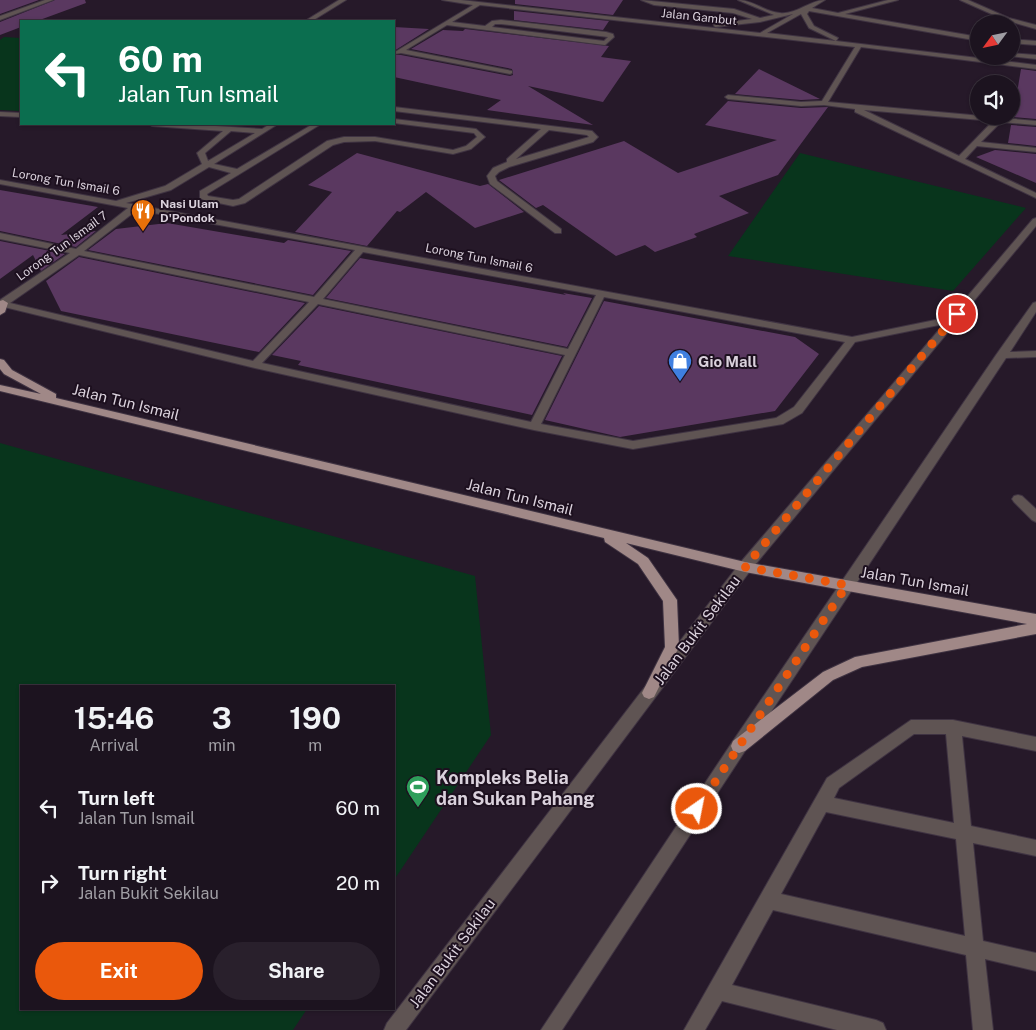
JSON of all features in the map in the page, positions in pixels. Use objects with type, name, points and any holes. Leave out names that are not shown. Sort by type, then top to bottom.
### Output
[{"type":"main road","points":[[0,362],[8,372],[68,405]]},
{"type":"main road","name":"Jalan Tun Ismail","points":[[0,388],[745,567],[1036,620]]},
{"type":"main road","points":[[600,533],[643,561],[670,600],[672,647],[649,693]]},
{"type":"main road","points":[[739,746],[828,676],[860,661],[1036,628]]},
{"type":"street","points":[[0,18],[50,0]]},
{"type":"street","points":[[310,20],[343,0]]},
{"type":"street","name":"Jalan Gambut","points":[[445,0],[478,1],[527,9],[950,55],[1009,65],[1036,67]]},
{"type":"street","points":[[512,0],[527,9]]},
{"type":"street","points":[[644,0],[654,3],[734,11],[760,20]]},
{"type":"street","points":[[741,0],[780,16]]},
{"type":"street","points":[[760,35],[822,0]]},
{"type":"street","points":[[837,14],[895,0]]},
{"type":"street","points":[[962,0],[1007,19],[1036,27]]},
{"type":"street","points":[[395,54],[478,1]]},
{"type":"street","points":[[678,26],[760,20],[808,8],[970,37]]},
{"type":"street","points":[[808,8],[804,14],[804,20],[818,32],[847,42],[885,48]]},
{"type":"street","points":[[446,23],[605,43],[611,37],[611,35],[606,34],[501,22],[494,22],[487,28]]},
{"type":"street","points":[[1020,42],[1036,43]]},
{"type":"street","points":[[824,103],[859,46]]},
{"type":"street","points":[[401,51],[510,72]]},
{"type":"street","name":"Jalan Gambut","points":[[950,55],[970,55]]},
{"type":"street","points":[[1020,56],[1036,57]]},
{"type":"street","points":[[728,98],[801,104],[824,103],[970,117]]},
{"type":"street","points":[[851,107],[1036,196]]},
{"type":"street","points":[[395,109],[589,133],[594,137],[590,140],[506,165],[496,170],[491,176],[493,182],[558,231]]},
{"type":"street","points":[[0,114],[20,116]]},
{"type":"street","points":[[395,121],[476,131],[491,121]]},
{"type":"street","points":[[1020,122],[1036,124]]},
{"type":"street","points":[[167,125],[263,131]]},
{"type":"street","name":"Lorong Tun Ismail 7","points":[[116,204],[165,200],[206,164],[273,125]]},
{"type":"street","points":[[316,125],[203,193],[204,198],[233,203],[242,200],[330,143],[345,138],[363,138],[453,152],[465,150],[476,143],[481,137],[476,131]]},
{"type":"street","points":[[960,160],[994,125]]},
{"type":"street","points":[[506,165],[547,128]]},
{"type":"street","points":[[229,129],[201,153],[206,164],[238,172]]},
{"type":"street","points":[[975,144],[1036,150]]},
{"type":"street","name":"Lorong Tun Ismail 6","points":[[0,182],[135,207],[165,200],[361,249],[852,340],[953,319]]},
{"type":"street","name":"Lorong Tun Ismail 7","points":[[1,306],[77,252],[135,207]]},
{"type":"street","name":"Jalan Bukit Sekilau","points":[[394,1030],[745,567],[1036,221]]},
{"type":"street","points":[[0,236],[571,353]]},
{"type":"street","points":[[255,365],[316,301],[361,249]]},
{"type":"street","points":[[534,426],[601,294]]},
{"type":"street","points":[[551,1030],[739,746],[1036,305]]},
{"type":"street","points":[[1,306],[255,365],[534,426],[632,445],[779,421],[798,410],[852,340]]},
{"type":"street","points":[[1001,355],[1036,354]]},
{"type":"street","points":[[1018,499],[1036,516]]},
{"type":"street","points":[[694,1030],[718,991],[833,783],[911,727],[953,727],[1036,744]]},
{"type":"street","points":[[953,727],[983,1030]]},
{"type":"street","points":[[822,803],[963,831],[1036,848]]},
{"type":"street","points":[[769,900],[1036,962]]},
{"type":"street","points":[[718,991],[876,1030]]},
{"type":"green space","points":[[4,37],[20,38],[20,111],[0,110],[0,40]]},
{"type":"green space","points":[[800,153],[1026,208],[953,291],[728,256]]},
{"type":"green space","name":"Kompleks Belia dan Sukan Pahang","points":[[0,443],[475,576],[491,735],[395,879],[395,685],[20,685],[20,1010],[306,1010],[293,1030],[0,1030]]},
{"type":"building","points":[[0,0],[39,0],[0,14]]},
{"type":"building","points":[[55,0],[85,0],[86,3],[40,20],[20,20],[20,27],[0,35],[0,22]]},
{"type":"building","points":[[515,0],[623,0],[613,15],[515,4]]},
{"type":"building","points":[[514,11],[609,21],[603,30],[514,20]]},
{"type":"building","points":[[395,27],[429,29],[395,50]]},
{"type":"building","points":[[465,29],[609,46],[601,57],[631,61],[603,102],[528,86],[593,125],[487,110],[501,100],[395,77],[395,55],[513,75],[512,69],[411,49],[443,30],[463,31]]},
{"type":"building","points":[[759,69],[820,99],[801,100],[735,94]]},
{"type":"building","points":[[1021,69],[1036,71],[1036,119],[1020,118]]},
{"type":"building","points":[[728,101],[801,108],[828,107],[778,175],[719,196],[749,213],[694,234],[697,237],[655,252],[645,245],[616,256],[543,205],[536,208],[499,180],[624,141],[678,173],[777,140],[705,125]]},
{"type":"building","points":[[1011,125],[1036,127],[1036,146],[1008,143]]},
{"type":"building","points":[[995,150],[1036,154],[1036,183],[976,157]]},
{"type":"building","points":[[357,153],[480,186],[488,184],[524,212],[475,228],[426,192],[400,212],[397,211],[367,246],[295,232],[332,192],[308,185]]},
{"type":"building","points":[[0,190],[98,207],[61,235],[96,231],[76,247],[0,231]]},
{"type":"building","points":[[167,223],[284,243],[288,240],[351,251],[313,295],[88,250],[116,229]]},
{"type":"building","points":[[0,241],[65,254],[41,271],[33,255],[0,279]]},
{"type":"building","points":[[79,257],[305,303],[259,352],[61,311],[46,281]]},
{"type":"building","points":[[360,258],[592,298],[567,347],[326,298]]},
{"type":"building","name":"Gio Mall","points":[[604,301],[795,337],[819,354],[775,411],[620,437],[545,420]]},
{"type":"building","points":[[319,306],[562,356],[532,415],[298,365],[301,361],[272,355]]},
{"type":"place","name":"Nasi Ulam D'Pondok","points":[[143,232]]},
{"type":"place","name":"Gio Mall","points":[[680,382]]},
{"type":"place","name":"Kompleks Belia dan Sukan Pahang","points":[[418,808]]},
{"type":"route","points":[[697,809],[847,585],[745,567],[957,314]]}]
